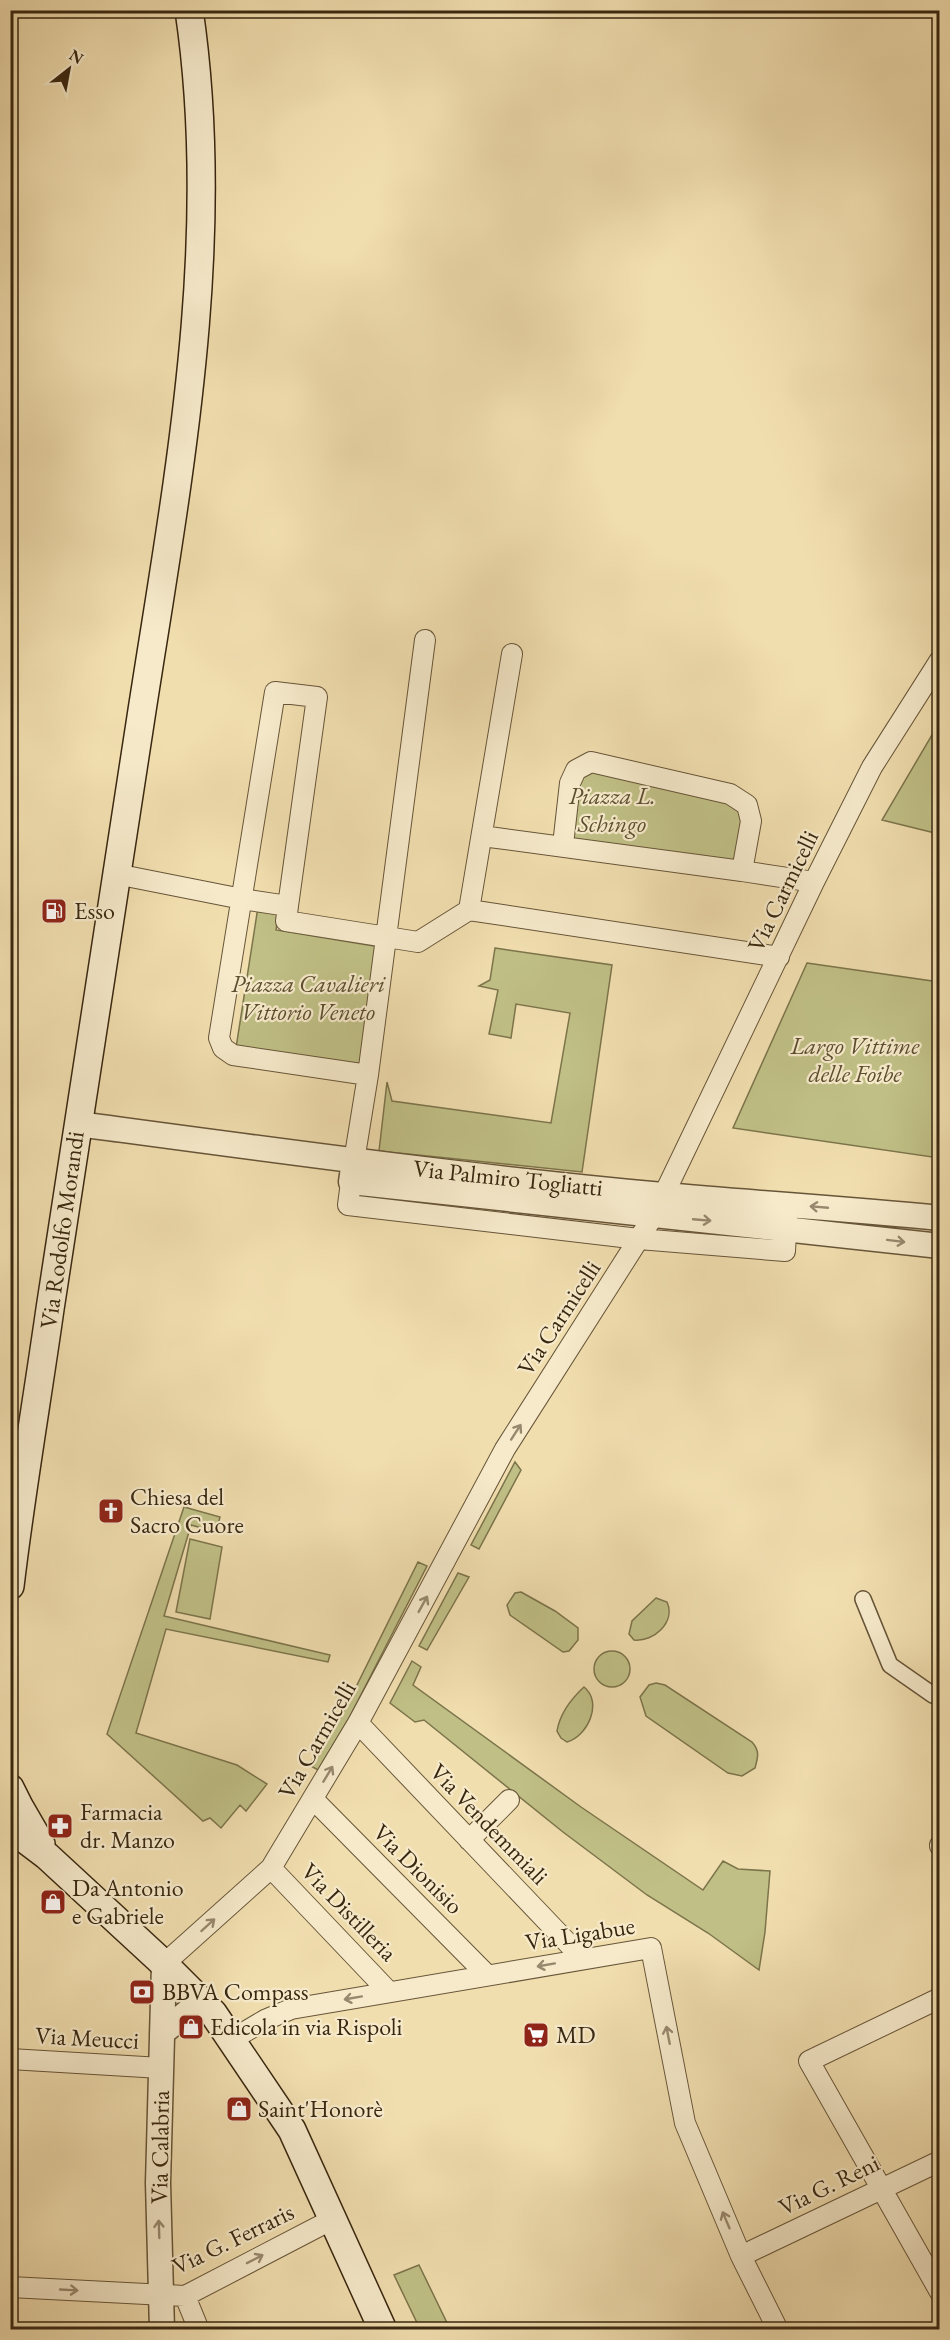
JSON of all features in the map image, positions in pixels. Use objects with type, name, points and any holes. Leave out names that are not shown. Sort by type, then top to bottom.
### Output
[{"type":"main road","name":"Via Rodolfo Morandi","points":[[11,1578],[167,547],[196,320],[202,191],[198,84],[189,10]]},
{"type":"main road","points":[[10,1788],[47,1856]]},
{"type":"main road","points":[[10,1828],[47,1856],[165,1964],[213,2013],[292,2130],[383,2330]]},
{"type":"street","points":[[425,640],[368,1075],[348,1205],[639,1239],[785,1251],[787,1204]]},
{"type":"street","points":[[469,910],[512,654]]},
{"type":"street","name":"Via Carmicelli","points":[[165,1964],[271,1868],[313,1799],[358,1723],[505,1449],[659,1205],[872,766],[939,660]]},
{"type":"street","points":[[368,1075],[233,1055],[223,1048],[219,1038],[275,692],[316,697],[286,921],[418,942],[469,910],[779,957]]},
{"type":"street","points":[[563,845],[570,783],[576,770],[591,762],[730,794],[747,805],[751,821],[742,871]]},
{"type":"street","points":[[482,836],[563,845],[814,882]]},
{"type":"street","points":[[116,874],[288,906]]},
{"type":"street","name":"Via Palmiro Togliatti","points":[[78,1124],[353,1171],[659,1205],[786,1228],[939,1246]]},
{"type":"street","name":"Via Palmiro Togliatti","points":[[659,1205],[787,1204],[939,1218]]},
{"type":"street","points":[[863,1599],[890,1665],[933,1695],[939,1696]]},
{"type":"street","name":"Via Vendemmiali","points":[[358,1723],[583,1959]]},
{"type":"street","name":"Via Dionisio","points":[[313,1799],[487,1975]]},
{"type":"street","points":[[469,1840],[509,1800]]},
{"type":"street","name":"Via Distilleria","points":[[271,1868],[389,1992]]},
{"type":"street","name":"Via Ligabue","points":[[231,2040],[265,2020],[291,2009],[651,1948],[685,2123],[741,2256],[778,2330]]},
{"type":"street","name":"Via Calabria","points":[[162,2330],[174,2296],[158,2183],[165,1964]]},
{"type":"street","points":[[939,1998],[809,2061],[939,2292]]},
{"type":"street","points":[[162,2033],[201,2001]]},
{"type":"street","name":"Via Meucci","points":[[10,2059],[161,2068]]},
{"type":"street","name":"Via G. Reni","points":[[741,2256],[939,2161]]},
{"type":"street","name":"Via G. Ferraris","points":[[10,2287],[174,2296],[333,2219]]},
{"type":"street","points":[[174,2296],[200,2330]]},
{"type":"green space","points":[[939,723],[939,834],[882,820]]},
{"type":"green space","name":"Piazza L. Schingo","points":[[591,762],[747,805],[742,871],[563,845],[570,783]]},
{"type":"green space","name":"Piazza Cavalieri Vittorio Veneto","points":[[258,907],[279,911],[276,930],[380,947],[362,1068],[236,1048]]},
{"type":"green space","points":[[495,948],[612,965],[582,1172],[379,1151],[387,1082],[392,1101],[551,1123],[570,1013],[516,1004],[511,1038],[489,1034],[498,990],[479,986],[490,980]]},
{"type":"green space","name":"Largo Vittime delle Foibe","points":[[807,963],[939,982],[939,1158],[733,1128]]},
{"type":"green space","points":[[515,1462],[521,1470],[479,1549],[471,1545]]},
{"type":"green space","points":[[184,1507],[220,1517],[216,1532],[191,1525],[164,1616],[330,1655],[328,1662],[166,1629],[136,1733],[237,1765],[267,1784],[246,1811],[240,1805],[221,1828],[210,1818],[203,1821],[107,1734]]},
{"type":"green space","points":[[190,1539],[222,1547],[210,1619],[176,1612]]},
{"type":"green space","points":[[418,1562],[427,1566],[349,1718],[318,1770],[309,1765],[341,1717]]},
{"type":"green space","points":[[458,1573],[469,1577],[427,1650],[419,1646]]},
{"type":"green space","points":[[521,1592],[555,1611],[578,1628],[578,1640],[569,1651],[563,1652],[510,1615],[507,1605],[515,1593]]},
{"type":"green space","points":[[656,1598],[667,1602],[669,1609],[666,1623],[649,1638],[634,1640],[629,1634],[632,1621]]},
{"type":"green space","points":[[612,1651],[625,1656],[630,1669],[625,1682],[612,1687],[599,1682],[594,1669],[599,1656]]},
{"type":"green space","points":[[412,1661],[421,1667],[413,1685],[581,1807],[703,1890],[723,1861],[738,1869],[770,1871],[759,1970],[708,1933],[647,1895],[563,1832],[424,1720],[415,1722],[390,1703]]},
{"type":"green space","points":[[656,1683],[665,1685],[752,1742],[758,1754],[755,1768],[742,1776],[728,1773],[646,1716],[640,1697],[649,1685]]},
{"type":"green space","points":[[584,1687],[590,1693],[593,1709],[587,1726],[575,1739],[567,1742],[557,1731],[558,1724],[567,1707]]},
{"type":"green space","points":[[419,2265],[450,2329],[420,2329],[394,2275]]},
{"type":"place","name":"Esso","points":[[54,911]]},
{"type":"place","name":"Chiesa del Sacro Cuore","points":[[111,1511]]},
{"type":"place","name":"Farmacia dr. Manzo","points":[[60,1826]]},
{"type":"place","name":"Da Antonio e Gabriele","points":[[53,1902]]},
{"type":"place","name":"BBVA Compass","points":[[142,1992]]},
{"type":"place","name":"Edicola in via Rispoli","points":[[191,2027]]},
{"type":"place","name":"MD","points":[[536,2035]]},
{"type":"place","name":"Saint'Honorè","points":[[239,2109]]}]
